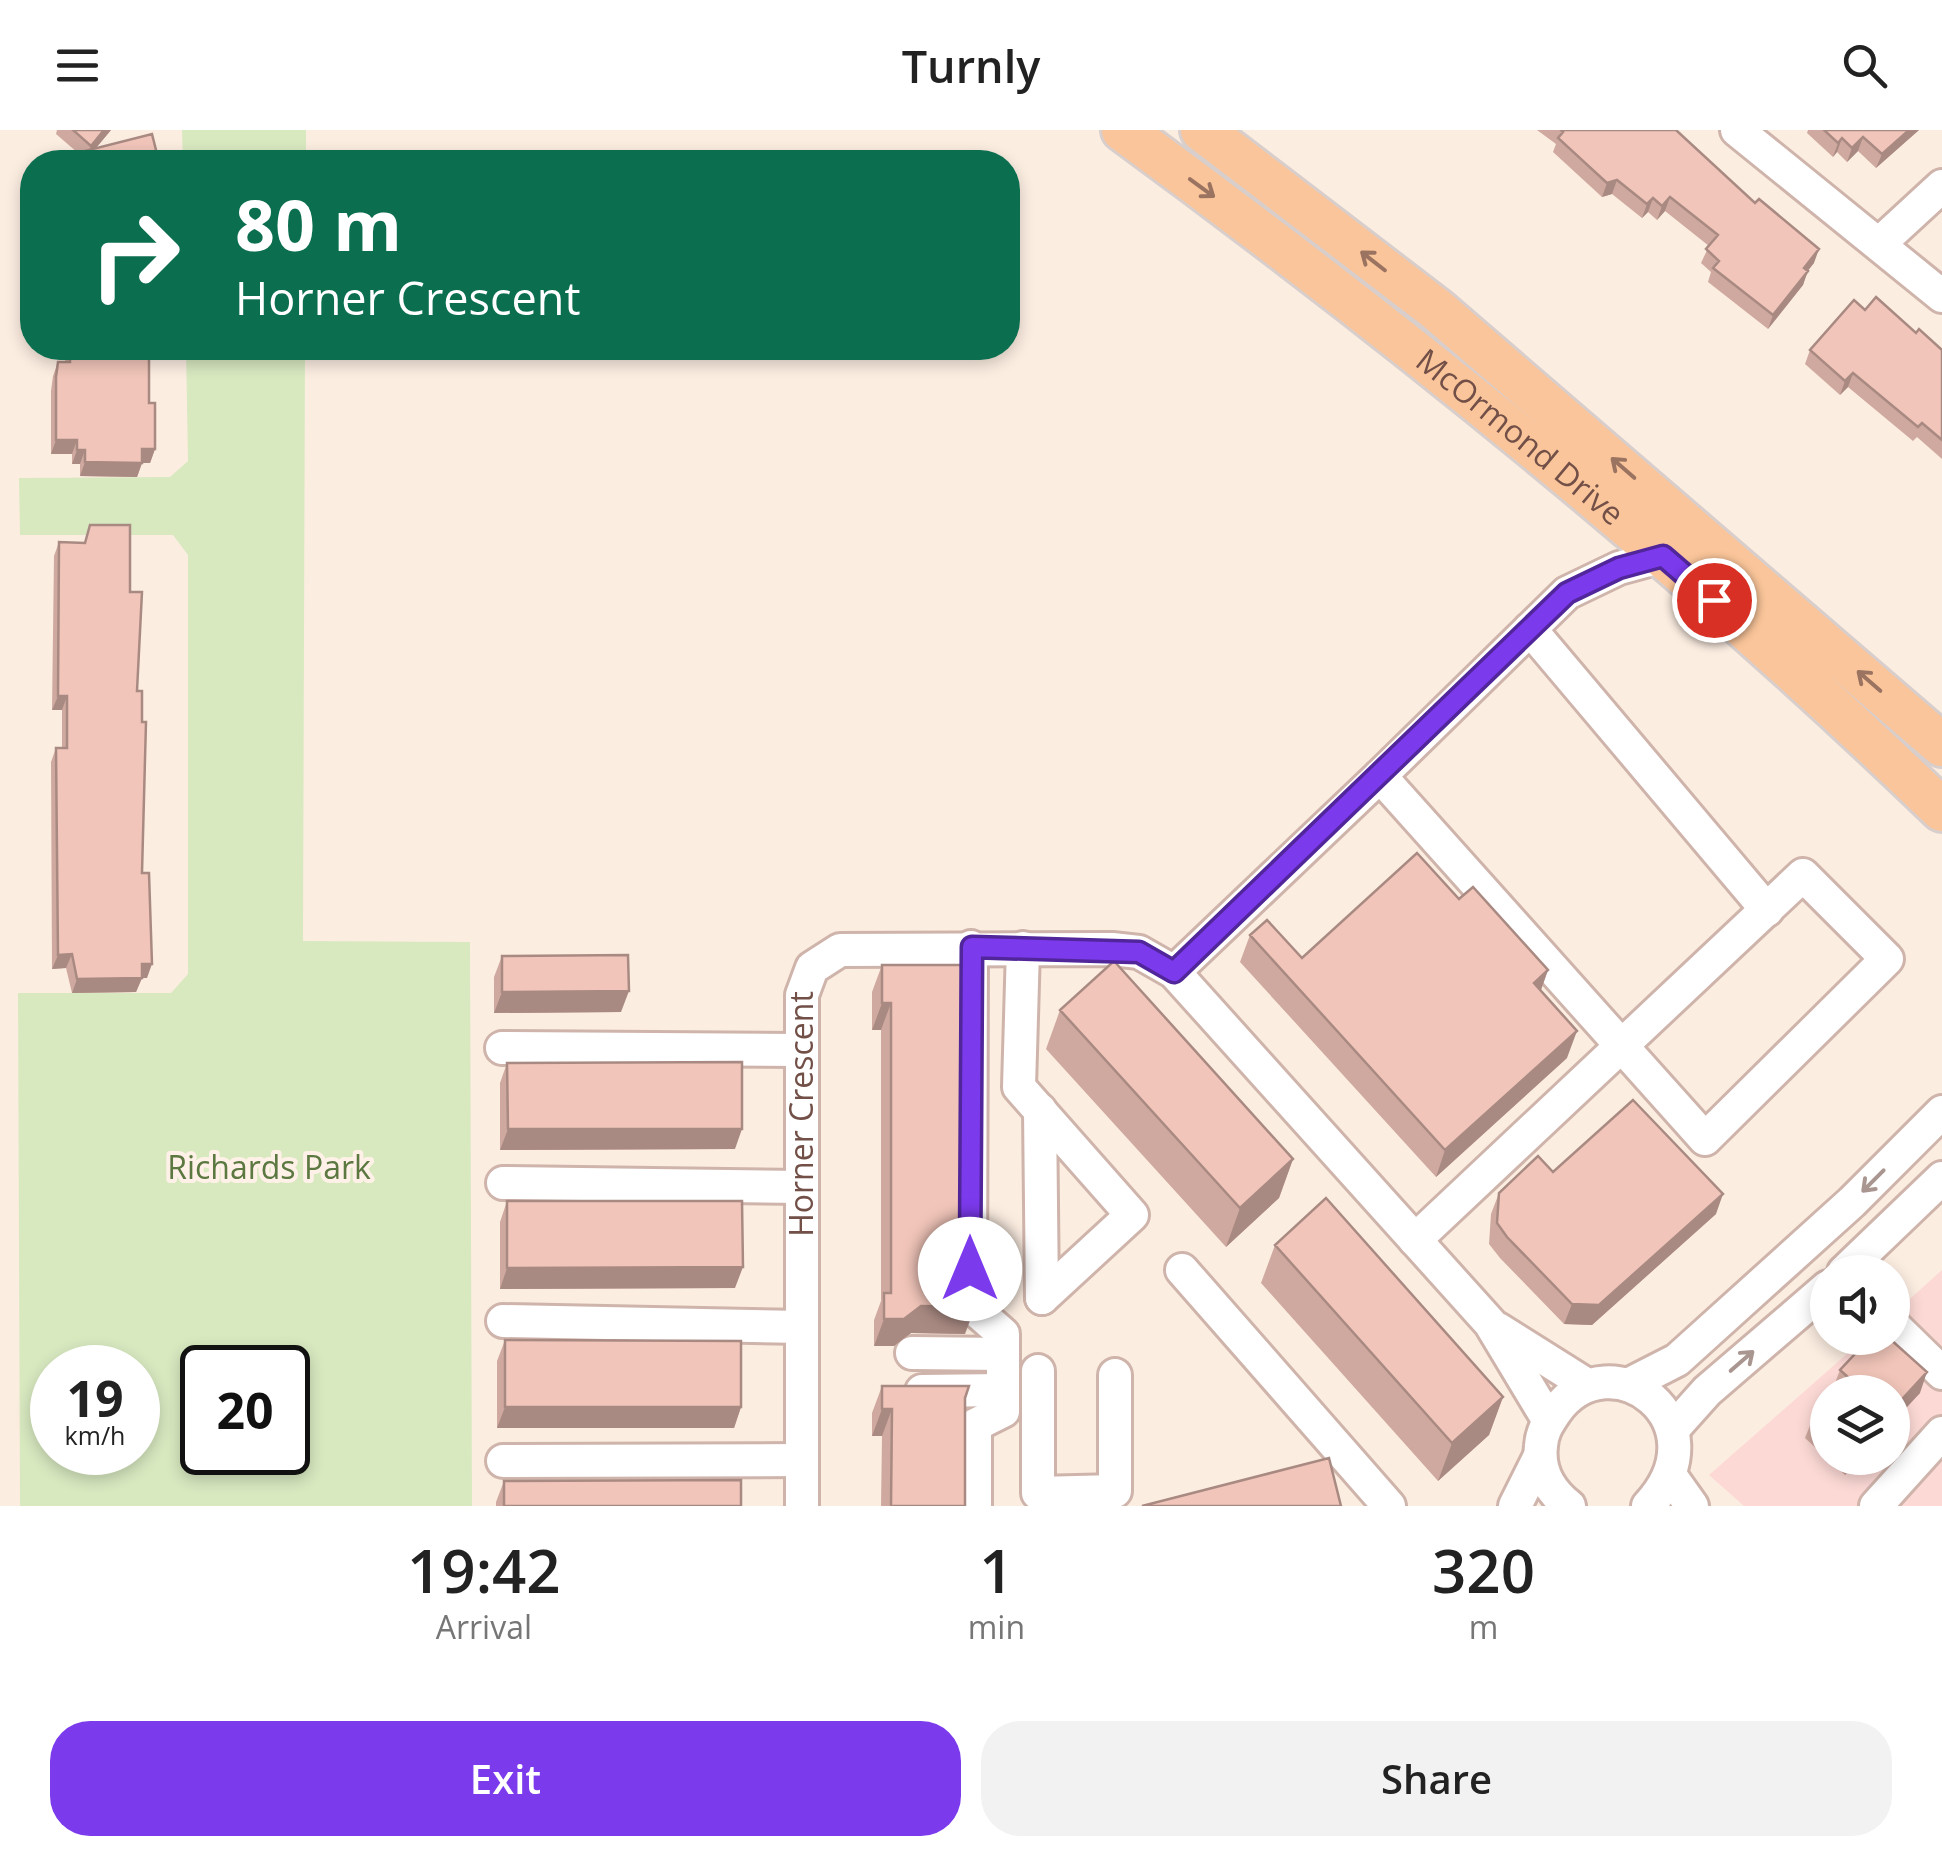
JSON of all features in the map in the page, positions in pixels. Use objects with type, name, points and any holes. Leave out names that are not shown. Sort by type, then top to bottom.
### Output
[{"type":"main road","name":"McOrmond Drive","points":[[1124,130],[1487,406],[1790,664],[1942,810]]},
{"type":"main road","name":"McOrmond Drive","points":[[1202,130],[1436,309],[1942,745]]},
{"type":"street","points":[[1737,130],[1942,296]]},
{"type":"street","points":[[1879,244],[1942,186]]},
{"type":"street","points":[[1174,972],[1567,593],[1619,568],[1663,556]]},
{"type":"street","points":[[1530,629],[1767,910]]},
{"type":"street","points":[[1380,776],[1622,1048],[1704,1139],[1886,958],[1804,875],[1622,1048],[1416,1240]]},
{"type":"street","points":[[972,947],[970,1305],[1004,1334],[1003,1412],[976,1425],[974,1506]]},
{"type":"street","name":"Horner Crescent","points":[[802,1506],[802,995],[812,968],[840,950],[972,947],[1139,952],[1174,972],[1490,1324],[1549,1421]]},
{"type":"street","points":[[1023,948],[1019,1086],[1132,1215],[1042,1298],[1040,1110]]},
{"type":"street","points":[[502,1048],[801,1050]]},
{"type":"street","points":[[1569,1506],[1545,1478],[1540,1456],[1542,1433],[1568,1395],[1587,1385],[1628,1385],[1676,1360],[1852,1202],[1942,1112]]},
{"type":"street","points":[[1862,1255],[1942,1178]]},
{"type":"street","points":[[504,1182],[801,1187]]},
{"type":"street","points":[[1182,1270],[1389,1506]]},
{"type":"street","points":[[1673,1430],[1707,1391],[1810,1302]]},
{"type":"street","points":[[503,1320],[802,1327]]},
{"type":"street","name":"Horner Crescent","points":[[1490,1324],[1587,1385]]},
{"type":"street","points":[[1910,1342],[1942,1373]]},
{"type":"street","points":[[912,1353],[1003,1354]]},
{"type":"street","points":[[1038,1371],[1038,1500],[1114,1491],[1114,1374]]},
{"type":"street","points":[[1628,1385],[1664,1410],[1673,1430],[1676,1458],[1670,1475],[1648,1506]]},
{"type":"street","points":[[909,1391],[1003,1390]]},
{"type":"street","points":[[1876,1506],[1942,1433]]},
{"type":"street","points":[[1515,1506],[1540,1456]]},
{"type":"street","points":[[504,1461],[802,1460]]},
{"type":"street","points":[[1670,1475],[1692,1506]]},
{"type":"shaded area","points":[[1942,1270],[1942,1506],[1744,1506],[1709,1475],[1810,1386],[1810,1475],[1910,1475],[1910,1375],[1823,1375],[1846,1355],[1910,1355],[1910,1299]]},
{"type":"green space","points":[[182,130],[306,130],[306,150],[183,150]]},
{"type":"green space","name":"Richards Park","points":[[186,360],[305,360],[303,941],[470,942],[472,1506],[20,1506],[18,993],[171,993],[188,974],[188,555],[173,535],[20,535],[19,478],[170,477],[188,461]]},
{"type":"building","points":[[73,130],[104,130],[91,146]]},
{"type":"building","points":[[1561,130],[1676,130],[1755,203],[1759,199],[1819,249],[1804,268],[1808,271],[1773,315],[1713,268],[1719,261],[1706,249],[1718,235],[1670,197],[1662,206],[1653,198],[1647,204],[1617,180],[1607,183],[1558,138]]},
{"type":"building","points":[[1824,130],[1909,130],[1882,154],[1863,137],[1852,148],[1842,138],[1838,143]]},
{"type":"building","points":[[152,134],[156,150],[89,150]]},
{"type":"building","points":[[1876,297],[1916,333],[1919,329],[1942,350],[1942,440],[1922,423],[1918,427],[1853,373],[1845,381],[1810,350],[1854,300],[1865,310]]},
{"type":"building","points":[[149,360],[149,403],[155,403],[155,449],[142,449],[142,463],[85,462],[85,450],[77,450],[77,440],[56,440],[58,362]]},
{"type":"building","points":[[90,525],[130,525],[130,592],[142,592],[137,691],[142,691],[142,722],[146,722],[142,873],[149,873],[152,964],[142,964],[142,978],[77,979],[72,954],[58,955],[56,748],[67,748],[67,696],[58,696],[59,542],[85,543]]},
{"type":"building","points":[[1417,853],[1459,899],[1473,887],[1548,970],[1534,983],[1577,1031],[1445,1150],[1250,935],[1267,920],[1302,958]]},
{"type":"building","points":[[628,955],[629,991],[502,992],[502,956]]},
{"type":"building","points":[[1114,961],[1293,1159],[1240,1208],[1060,1010]]},
{"type":"building","points":[[882,965],[961,965],[960,1278],[975,1307],[921,1306],[904,1319],[884,1319],[884,1293],[891,1293],[891,1003],[882,1003]]},
{"type":"building","points":[[742,1062],[742,1129],[508,1129],[507,1063]]},
{"type":"building","points":[[1633,1100],[1723,1194],[1599,1305],[1572,1304],[1497,1223],[1499,1193],[1538,1156],[1553,1172]]},
{"type":"building","points":[[1326,1198],[1503,1397],[1452,1443],[1275,1245]]},
{"type":"building","points":[[507,1201],[742,1201],[743,1267],[507,1268]]},
{"type":"building","points":[[505,1340],[741,1341],[741,1407],[505,1407]]},
{"type":"building","points":[[1854,1355],[1908,1355],[1927,1372],[1910,1390],[1910,1375],[1846,1375],[1840,1370]]},
{"type":"building","points":[[882,1386],[969,1386],[965,1398],[965,1506],[891,1506],[892,1409],[882,1409]]},
{"type":"building","points":[[1329,1458],[1341,1506],[1142,1506]]},
{"type":"building","points":[[741,1480],[741,1506],[504,1506],[504,1481]]},
{"type":"route","points":[[970,1269],[972,947],[1112,948],[1139,952],[1174,972],[1567,593],[1619,568],[1663,556],[1714,600]]}]
